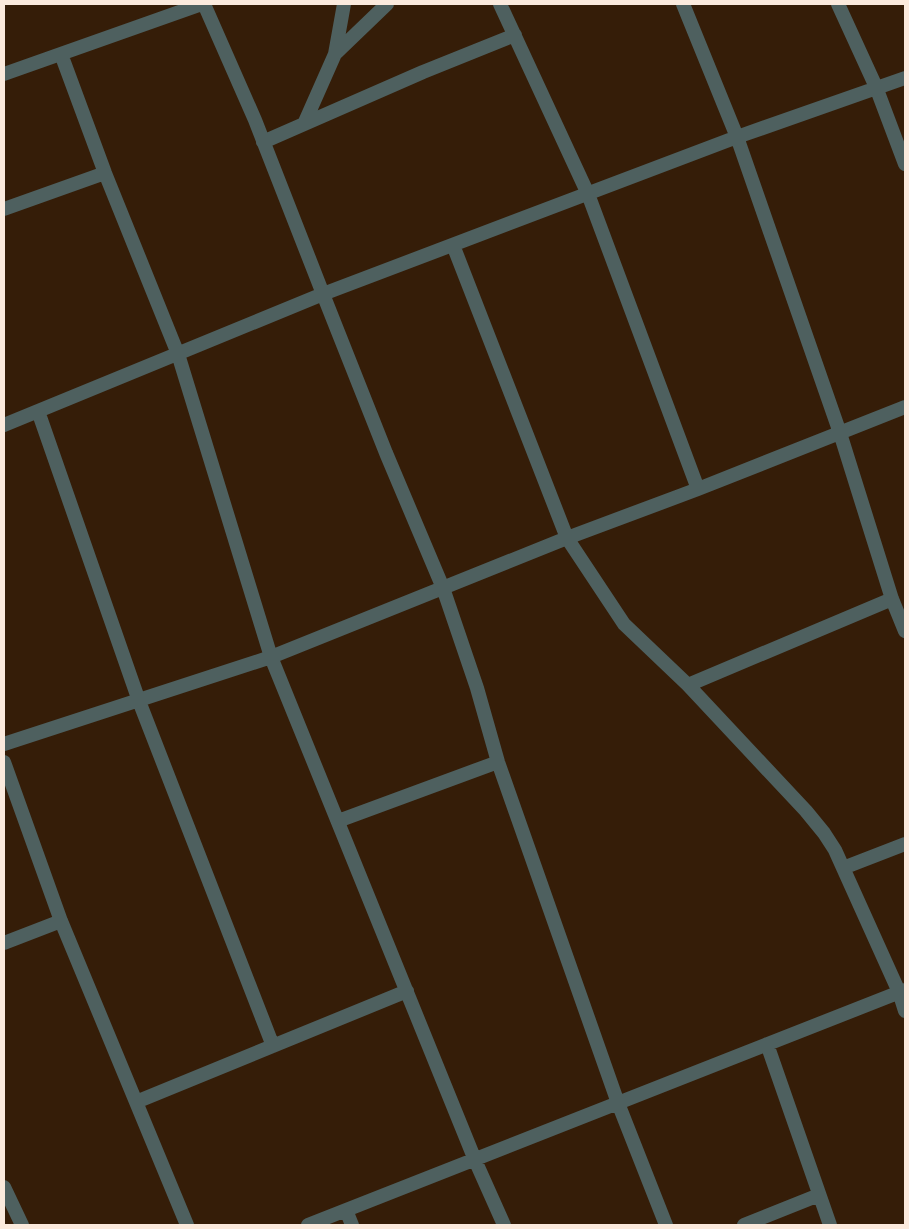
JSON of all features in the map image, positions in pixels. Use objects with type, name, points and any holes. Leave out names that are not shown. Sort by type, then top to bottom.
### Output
[{"type":"street","points":[[4,74],[203,4],[263,142],[322,294],[443,588],[477,688],[498,762],[618,1103],[666,1225]]},
{"type":"street","points":[[304,124],[335,54],[344,4]]},
{"type":"street","points":[[335,54],[387,4]]},
{"type":"street","points":[[500,4],[588,194],[698,489]]},
{"type":"street","points":[[682,4],[737,137],[840,433],[892,599],[905,631]]},
{"type":"street","points":[[838,4],[876,88],[905,164]]},
{"type":"street","points":[[263,142],[424,72],[515,35]]},
{"type":"street","points":[[61,54],[105,173],[178,354],[271,657],[475,1160],[504,1225]]},
{"type":"street","points":[[4,425],[322,294],[737,137],[905,78]]},
{"type":"street","points":[[6,204],[105,173]]},
{"type":"street","points":[[453,245],[567,538],[624,624],[688,685],[806,811],[824,833],[835,850],[902,991],[905,1011]]},
{"type":"street","points":[[4,744],[271,657],[567,538],[698,489],[905,407]]},
{"type":"street","points":[[38,411],[139,701],[273,1046]]},
{"type":"street","points":[[688,685],[892,599]]},
{"type":"street","points":[[4,762],[61,921],[187,1225]]},
{"type":"street","points":[[338,821],[498,762]]},
{"type":"street","points":[[843,868],[905,844]]},
{"type":"street","points":[[4,943],[61,921]]},
{"type":"street","points":[[136,1102],[406,991]]},
{"type":"street","points":[[308,1225],[902,991]]},
{"type":"street","points":[[767,1044],[830,1225]]},
{"type":"street","points":[[4,1187],[22,1225]]},
{"type":"street","points":[[744,1225],[820,1195]]},
{"type":"street","points":[[346,1210],[352,1225]]}]
